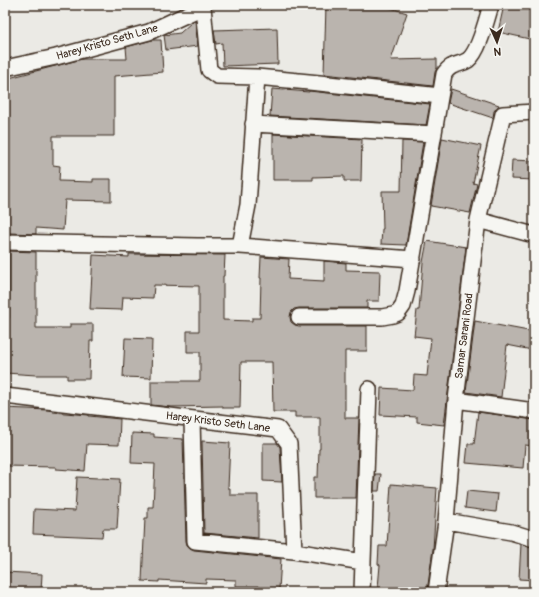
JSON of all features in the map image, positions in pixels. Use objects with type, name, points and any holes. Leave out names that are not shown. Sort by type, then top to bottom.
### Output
[{"type":"street","points":[[299,317],[393,316],[398,313],[403,306],[413,259],[444,74],[447,69],[453,65],[467,61],[472,56],[480,38],[491,5]]},
{"type":"street","points":[[203,6],[209,70],[217,76],[257,77],[440,96]]},
{"type":"street","name":"Harey Kristo Seth Lane","points":[[5,68],[56,57],[149,32],[203,6]]},
{"type":"street","points":[[240,246],[248,206],[257,77]]},
{"type":"street","name":"Samar Sarani Road","points":[[436,592],[446,521],[456,400],[478,220],[503,114],[534,112]]},
{"type":"street","points":[[253,124],[434,134]]},
{"type":"street","points":[[478,220],[534,235]]},
{"type":"street","points":[[5,242],[240,246],[413,259]]},
{"type":"street","points":[[362,592],[368,389]]},
{"type":"street","name":"Harey Kristo Seth Lane","points":[[5,396],[278,429],[289,444],[294,551]]},
{"type":"street","points":[[456,400],[534,411]]},
{"type":"street","points":[[192,419],[195,541],[294,551],[363,562]]},
{"type":"street","points":[[446,521],[511,532],[534,539]]},
{"type":"building","points":[[326,5],[381,5],[407,13],[391,60],[437,59],[437,68],[433,86],[324,74]]},
{"type":"building","points":[[504,5],[525,5],[534,7],[534,40],[498,32]]},
{"type":"building","points":[[195,21],[198,46],[166,50],[164,35],[180,33]]},
{"type":"building","points":[[277,28],[278,64],[223,66],[222,43],[216,44],[214,30]]},
{"type":"building","points":[[152,40],[161,40],[163,72],[114,76],[114,136],[53,136],[53,165],[60,166],[59,181],[93,182],[93,179],[111,179],[111,201],[65,200],[63,230],[36,228],[36,234],[9,233],[9,226],[5,226],[5,89],[9,78],[82,59],[127,59],[126,47]]},
{"type":"building","points":[[272,89],[309,91],[430,104],[426,125],[270,116]]},
{"type":"building","points":[[451,89],[499,105],[494,111],[493,118],[448,103]]},
{"type":"building","points":[[273,134],[362,139],[361,181],[344,181],[344,176],[313,177],[313,180],[273,180]]},
{"type":"building","points":[[442,138],[481,146],[473,183],[477,184],[470,213],[431,206]]},
{"type":"building","points":[[402,141],[423,142],[406,245],[381,244],[383,229],[382,191],[401,191]]},
{"type":"building","points":[[512,160],[534,161],[534,180],[511,179]]},
{"type":"building","points":[[427,241],[466,247],[444,425],[417,422],[417,417],[380,415],[381,388],[413,390],[414,375],[427,376],[431,338],[414,336],[417,310],[419,310],[423,262]]},
{"type":"building","points":[[9,251],[36,252],[36,328],[70,328],[70,324],[93,324],[93,341],[90,341],[89,379],[67,379],[67,375],[5,373],[5,318],[9,318]]},
{"type":"building","points":[[129,254],[225,255],[223,276],[223,320],[252,321],[252,318],[260,318],[261,257],[289,259],[288,279],[324,281],[324,261],[346,263],[346,270],[380,271],[379,301],[367,301],[367,308],[299,308],[294,309],[291,312],[290,317],[291,322],[299,326],[367,326],[367,351],[345,351],[345,418],[359,418],[356,498],[314,498],[314,477],[318,477],[320,417],[295,417],[295,412],[273,412],[272,362],[241,362],[240,408],[223,408],[223,406],[171,407],[151,405],[151,381],[200,381],[200,352],[187,352],[187,331],[199,331],[199,286],[154,285],[153,298],[123,297],[122,310],[90,309],[93,255],[129,257]]},
{"type":"building","points":[[475,321],[534,332],[532,350],[507,345],[501,397],[466,392]]},
{"type":"building","points":[[125,338],[152,339],[151,378],[123,377]]},
{"type":"building","points":[[5,408],[48,410],[53,412],[120,419],[119,445],[87,444],[85,471],[56,469],[56,467],[5,466]]},
{"type":"building","points":[[478,412],[534,420],[534,446],[525,445],[523,468],[466,463],[468,444],[474,444]]},
{"type":"building","points":[[132,433],[154,434],[154,437],[183,439],[187,545],[194,550],[281,559],[279,589],[259,588],[259,586],[236,586],[236,580],[206,579],[206,583],[159,580],[159,582],[142,581],[145,518],[148,518],[148,507],[153,507],[155,464],[131,463]]},
{"type":"building","points":[[202,441],[230,443],[228,488],[230,488],[230,495],[258,495],[258,538],[204,533]]},
{"type":"building","points":[[263,443],[277,443],[280,447],[282,482],[263,481]]},
{"type":"building","points":[[375,474],[381,474],[379,491],[374,491]]},
{"type":"building","points":[[77,477],[120,479],[117,529],[103,529],[102,537],[33,534],[34,509],[75,511]]},
{"type":"building","points":[[391,484],[437,488],[433,549],[427,592],[378,588],[380,565],[378,564],[379,546],[387,546]]},
{"type":"building","points":[[467,491],[498,494],[496,512],[465,508]]},
{"type":"building","points":[[521,544],[534,548],[534,580],[519,579]]},
{"type":"building","points":[[5,572],[42,574],[41,592],[5,592]]}]
